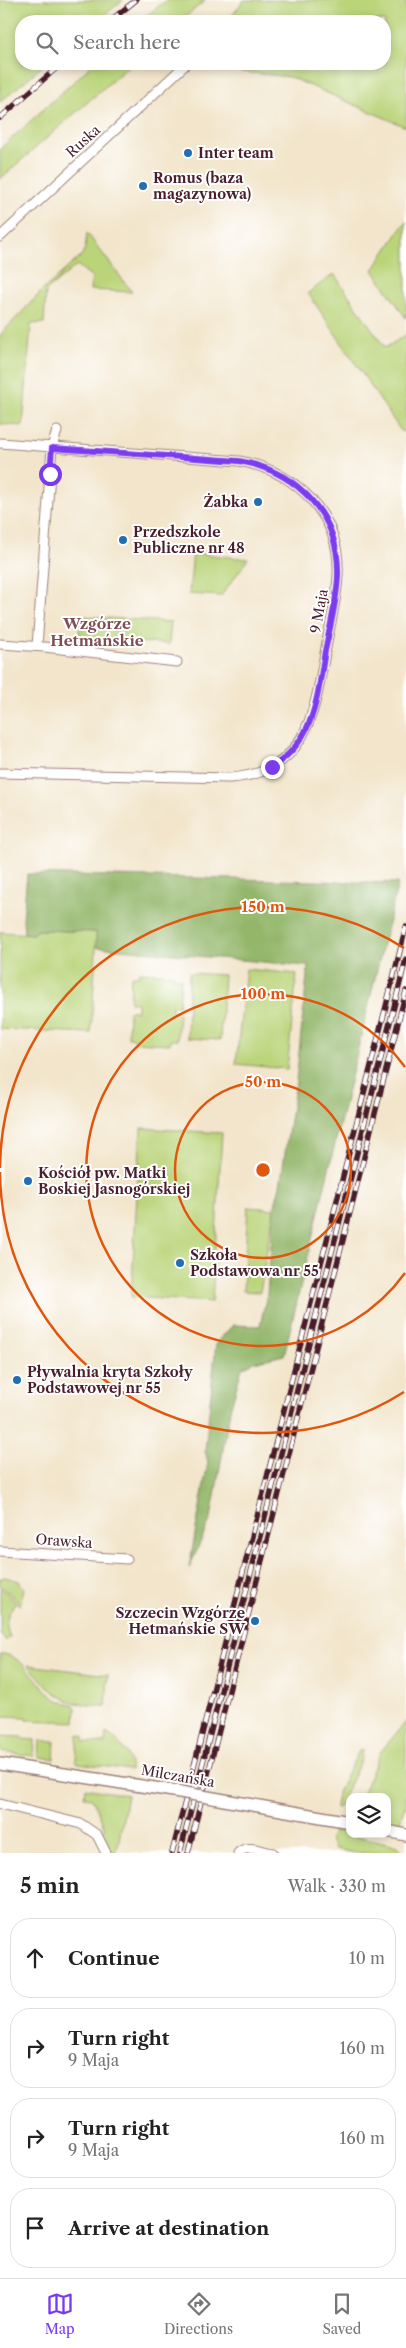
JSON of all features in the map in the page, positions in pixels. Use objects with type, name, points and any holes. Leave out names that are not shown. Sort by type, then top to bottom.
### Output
[{"type":"street","name":"Ruska","points":[[0,237],[180,70]]},
{"type":"street","points":[[37,646],[52,448],[57,431]]},
{"type":"street","name":"9 Maja","points":[[0,443],[239,461],[263,466],[294,483],[310,497],[329,526],[338,559],[336,594],[312,719],[297,745],[272,767],[251,775],[230,778],[0,773]]},
{"type":"street","points":[[0,644],[37,646],[177,662]]},
{"type":"street","name":"Orawska","points":[[0,1551],[127,1560]]},
{"type":"street","name":"Milczańska","points":[[0,1764],[180,1792],[346,1821]]},
{"type":"street","points":[[0,1804],[80,1824],[97,1835],[106,1853]]},
{"type":"street","points":[[391,1832],[406,1835]]},
{"type":"street","points":[[238,1853],[243,1848],[249,1848],[268,1853]]},
{"type":"green space","points":[[0,0],[123,0],[104,15],[15,15],[15,70],[38,70],[0,102]]},
{"type":"green space","points":[[167,0],[206,0],[187,15],[147,15]]},
{"type":"green space","points":[[244,0],[406,0],[406,127],[290,77],[224,70],[391,70],[391,15],[233,15]]},
{"type":"green space","points":[[86,70],[124,70],[0,179],[0,149]]},
{"type":"green space","points":[[406,221],[406,318],[373,270]]},
{"type":"green space","points":[[87,233],[132,292],[90,290],[92,277],[77,265],[46,291],[44,323],[31,324],[23,426],[0,424],[0,335],[44,289],[81,256],[85,249]]},
{"type":"green space","points":[[334,274],[385,348],[406,335],[406,432],[401,431],[308,293]]},
{"type":"green space","points":[[193,553],[248,559],[221,596],[189,594]]},
{"type":"green space","points":[[80,616],[171,622],[169,644],[79,638]]},
{"type":"green space","points":[[27,874],[398,883],[284,1355],[254,1362],[242,1368],[230,1410],[211,1518],[189,1568],[208,1462],[205,1451],[216,1343],[233,1325],[260,1326],[267,1294],[274,1209],[280,1186],[296,1081],[308,966],[96,947],[96,932],[39,930],[32,934],[24,933],[23,919]]},
{"type":"green space","points":[[39,930],[97,932],[91,1033],[0,1029],[0,932],[32,934]]},
{"type":"green space","points":[[246,969],[297,974],[287,1069],[236,1064]]},
{"type":"green space","points":[[139,972],[174,974],[173,978],[181,978],[179,1005],[172,1005],[172,1013],[179,1013],[177,1040],[170,1040],[170,1044],[135,1042],[135,1038],[128,1037],[129,1011],[137,1011],[137,1003],[130,1002],[131,976],[138,976]]},
{"type":"green space","points":[[189,973],[224,975],[220,1040],[187,1038]]},
{"type":"green space","points":[[141,1128],[222,1133],[212,1302],[131,1297]]},
{"type":"green space","points":[[248,1207],[274,1209],[260,1292],[243,1291]]},
{"type":"green space","points":[[5,1577],[19,1581],[24,1588],[20,1606],[11,1594],[0,1586],[0,1579]]},
{"type":"green space","points":[[0,1588],[16,1604],[8,1615],[7,1628],[10,1637],[6,1641],[0,1635]]},
{"type":"green space","points":[[0,1654],[15,1658],[29,1670],[53,1697],[74,1705],[76,1708],[75,1722],[27,1720],[27,1717],[0,1716]]},
{"type":"green space","points":[[28,1665],[108,1675],[106,1706],[79,1704],[61,1697]]},
{"type":"green space","points":[[406,1722],[406,1807],[404,1807],[400,1822],[391,1820],[391,1793],[363,1793],[381,1751]]},
{"type":"green space","points":[[106,1733],[115,1739],[127,1754],[130,1770],[78,1763],[76,1760],[78,1735],[84,1736],[84,1742],[105,1743]]},
{"type":"green space","points":[[0,1736],[23,1737],[23,1739],[35,1740],[34,1756],[0,1752]]},
{"type":"green space","points":[[40,1741],[55,1741],[54,1759],[39,1757]]},
{"type":"green space","points":[[362,1750],[360,1762],[339,1807],[336,1808],[335,1803],[348,1771],[359,1751]]},
{"type":"green space","points":[[85,1788],[127,1795],[118,1846],[114,1853],[111,1853],[100,1834],[104,1830],[104,1826],[92,1798],[84,1797]]},
{"type":"green space","points":[[333,1831],[346,1834],[346,1838],[365,1838],[392,1844],[399,1847],[400,1853],[355,1853],[335,1849],[330,1840]]},
{"type":"railway","points":[[117,15],[136,0]]},
{"type":"railway","points":[[0,118],[54,70]]},
{"type":"railway","points":[[172,1853],[406,927]]},
{"type":"railway","points":[[180,1853],[406,959]]},
{"type":"railway","points":[[188,1853],[406,991]]},
{"type":"place","name":"Inter team","points":[[188,153]]},
{"type":"place","name":"Romus (baza magazynowa)","points":[[143,186]]},
{"type":"place","name":"Żabka","points":[[258,502]]},
{"type":"place","name":"Przedszkole Publiczne nr 48","points":[[123,540]]},
{"type":"place","name":"Kościół pw. Matki Boskiej Jasnogórskiej","points":[[28,1181]]},
{"type":"place","name":"Szkoła Podstawowa nr 55","points":[[180,1263]]},
{"type":"place","name":"Pływalnia kryta Szkoły Podstawowej nr 55","points":[[17,1380]]},
{"type":"place","name":"Szczecin Wzgórze Hetmańskie SW","points":[[255,1621]]},
{"type":"district","name":"Wzgórze Hetmańskie","points":[[97,632]]},
{"type":"route","points":[[50,474],[52,448],[78,448],[239,461],[263,466],[284,476],[316,504],[329,526],[336,547],[338,559],[336,594],[312,719],[302,739],[290,753],[272,767]]}]
